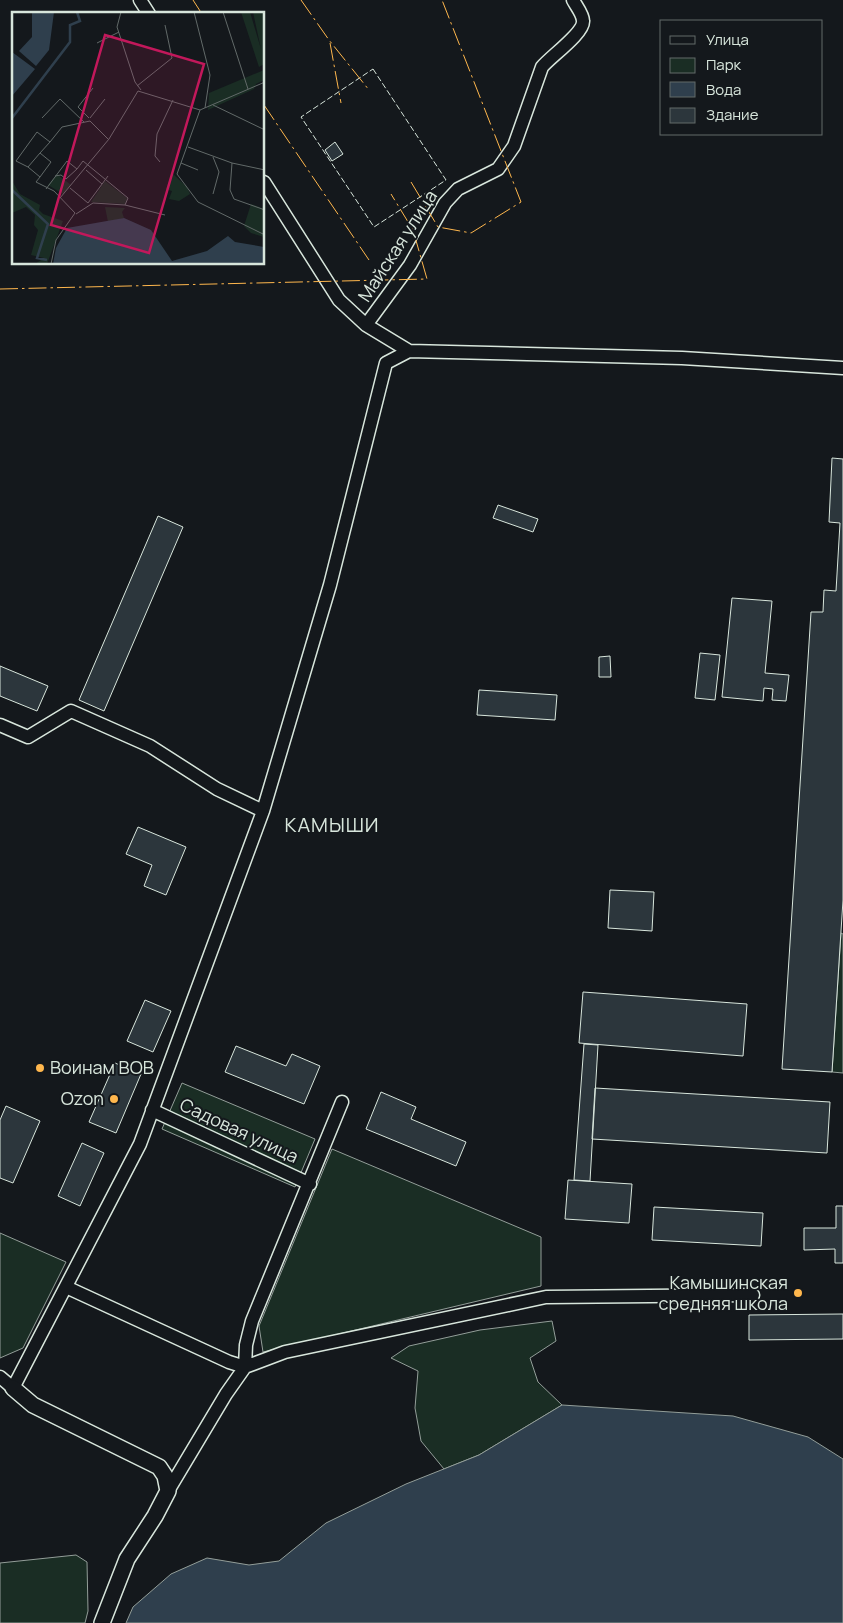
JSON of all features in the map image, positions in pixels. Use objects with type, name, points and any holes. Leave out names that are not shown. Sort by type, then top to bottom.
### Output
[{"type":"street","points":[[140,0],[148,12]]},
{"type":"street","name":"Майская улица","points":[[366,325],[410,265],[445,203],[458,189],[498,169],[514,146],[542,67],[548,59],[579,32],[583,25],[584,19],[573,0]]},
{"type":"street","points":[[265,184],[339,300],[366,325],[409,351]]},
{"type":"street","points":[[13,1388],[140,1144],[263,811],[330,585],[386,363],[409,351],[682,358],[843,368]]},
{"type":"street","points":[[0,726],[28,737],[71,711],[150,746],[217,789],[263,811]]},
{"type":"street","points":[[246,1367],[246,1345],[252,1321],[310,1184],[342,1102]]},
{"type":"street","name":"Садовая улица","points":[[152,1110],[310,1184]]},
{"type":"street","points":[[66,1287],[220,1358],[246,1367]]},
{"type":"street","points":[[102,1623],[127,1559],[155,1516],[226,1394],[246,1367],[285,1352],[546,1297],[753,1295]]},
{"type":"street","points":[[0,1377],[33,1405],[159,1467],[165,1476],[168,1491]]},
{"type":"green space","points":[[841,933],[843,934],[843,1073],[832,1072]]},
{"type":"green space","points":[[182,1083],[315,1139],[295,1187],[162,1129]]},
{"type":"green space","points":[[332,1149],[541,1237],[541,1286],[263,1352],[259,1326]]},
{"type":"green space","points":[[0,1233],[66,1262],[23,1348],[0,1358]]},
{"type":"green space","points":[[552,1321],[556,1341],[530,1358],[538,1382],[562,1405],[479,1455],[444,1469],[421,1441],[415,1408],[418,1371],[391,1358],[409,1346],[480,1330]]},
{"type":"green space","points":[[76,1555],[87,1562],[88,1611],[85,1623],[0,1623],[0,1563]]},
{"type":"water","points":[[562,1405],[733,1416],[808,1437],[843,1459],[843,1623],[126,1623],[133,1607],[171,1574],[207,1558],[249,1565],[279,1561],[326,1523],[406,1484],[479,1455]]},
{"type":"building","points":[[335,142],[343,154],[332,161],[325,150]]},
{"type":"building","points":[[832,458],[843,459],[843,900],[832,1072],[782,1069],[811,612],[823,612],[824,590],[836,591],[840,523],[829,522]]},
{"type":"building","points":[[498,505],[538,519],[533,532],[493,518]]},
{"type":"building","points":[[158,516],[183,527],[104,711],[79,700]]},
{"type":"building","points":[[732,598],[772,601],[765,673],[789,675],[786,701],[772,700],[773,689],[764,688],[763,701],[722,697]]},
{"type":"building","points":[[700,653],[720,655],[715,700],[695,698]]},
{"type":"building","points":[[610,656],[611,677],[599,677],[599,657]]},
{"type":"building","points":[[0,666],[48,686],[37,711],[0,696]]},
{"type":"building","points":[[479,690],[557,695],[555,720],[477,715]]},
{"type":"building","points":[[138,827],[186,847],[166,895],[144,886],[152,865],[126,854]]},
{"type":"building","points":[[610,890],[654,892],[652,931],[608,928]]},
{"type":"building","points":[[583,992],[747,1004],[743,1056],[579,1043]]},
{"type":"building","points":[[145,1000],[171,1011],[153,1052],[127,1041]]},
{"type":"building","points":[[584,1044],[598,1045],[590,1181],[574,1180]]},
{"type":"building","points":[[236,1046],[286,1066],[292,1054],[320,1066],[304,1104],[225,1072]]},
{"type":"building","points":[[115,1063],[141,1074],[116,1133],[89,1122]]},
{"type":"building","points":[[595,1088],[830,1102],[827,1153],[592,1139]]},
{"type":"building","points":[[381,1092],[416,1107],[411,1119],[466,1142],[456,1166],[366,1129]]},
{"type":"building","points":[[6,1106],[40,1121],[13,1183],[0,1178],[0,1120]]},
{"type":"building","points":[[82,1143],[104,1153],[80,1206],[58,1196]]},
{"type":"building","points":[[568,1180],[632,1184],[629,1223],[565,1219]]},
{"type":"building","points":[[836,1206],[843,1206],[843,1263],[835,1263],[835,1249],[804,1250],[804,1228],[836,1228]]},
{"type":"building","points":[[654,1207],[763,1213],[761,1246],[652,1240]]},
{"type":"building","points":[[843,1314],[843,1339],[749,1340],[749,1315]]},
{"type":"fence","points":[[373,69],[446,180],[374,227],[301,117],[373,69]]},
{"type":"power","points":[[193,0],[201,12]]},
{"type":"power","points":[[301,0],[329,40],[369,90]]},
{"type":"power","points":[[411,182],[438,227],[471,233],[521,202],[442,0]]},
{"type":"power","points":[[330,43],[341,103]]},
{"type":"power","points":[[265,106],[369,260]]},
{"type":"power","points":[[0,289],[427,279],[413,230],[391,194]]},
{"type":"place","name":"Воинам ВОВ","points":[[40,1068]]},
{"type":"place","name":"Ozon","points":[[114,1099]]},
{"type":"place","name":"Камышинская средняя школа","points":[[798,1293]]},
{"type":"district","name":"КАМЫШИ","points":[[332,825]]}]
